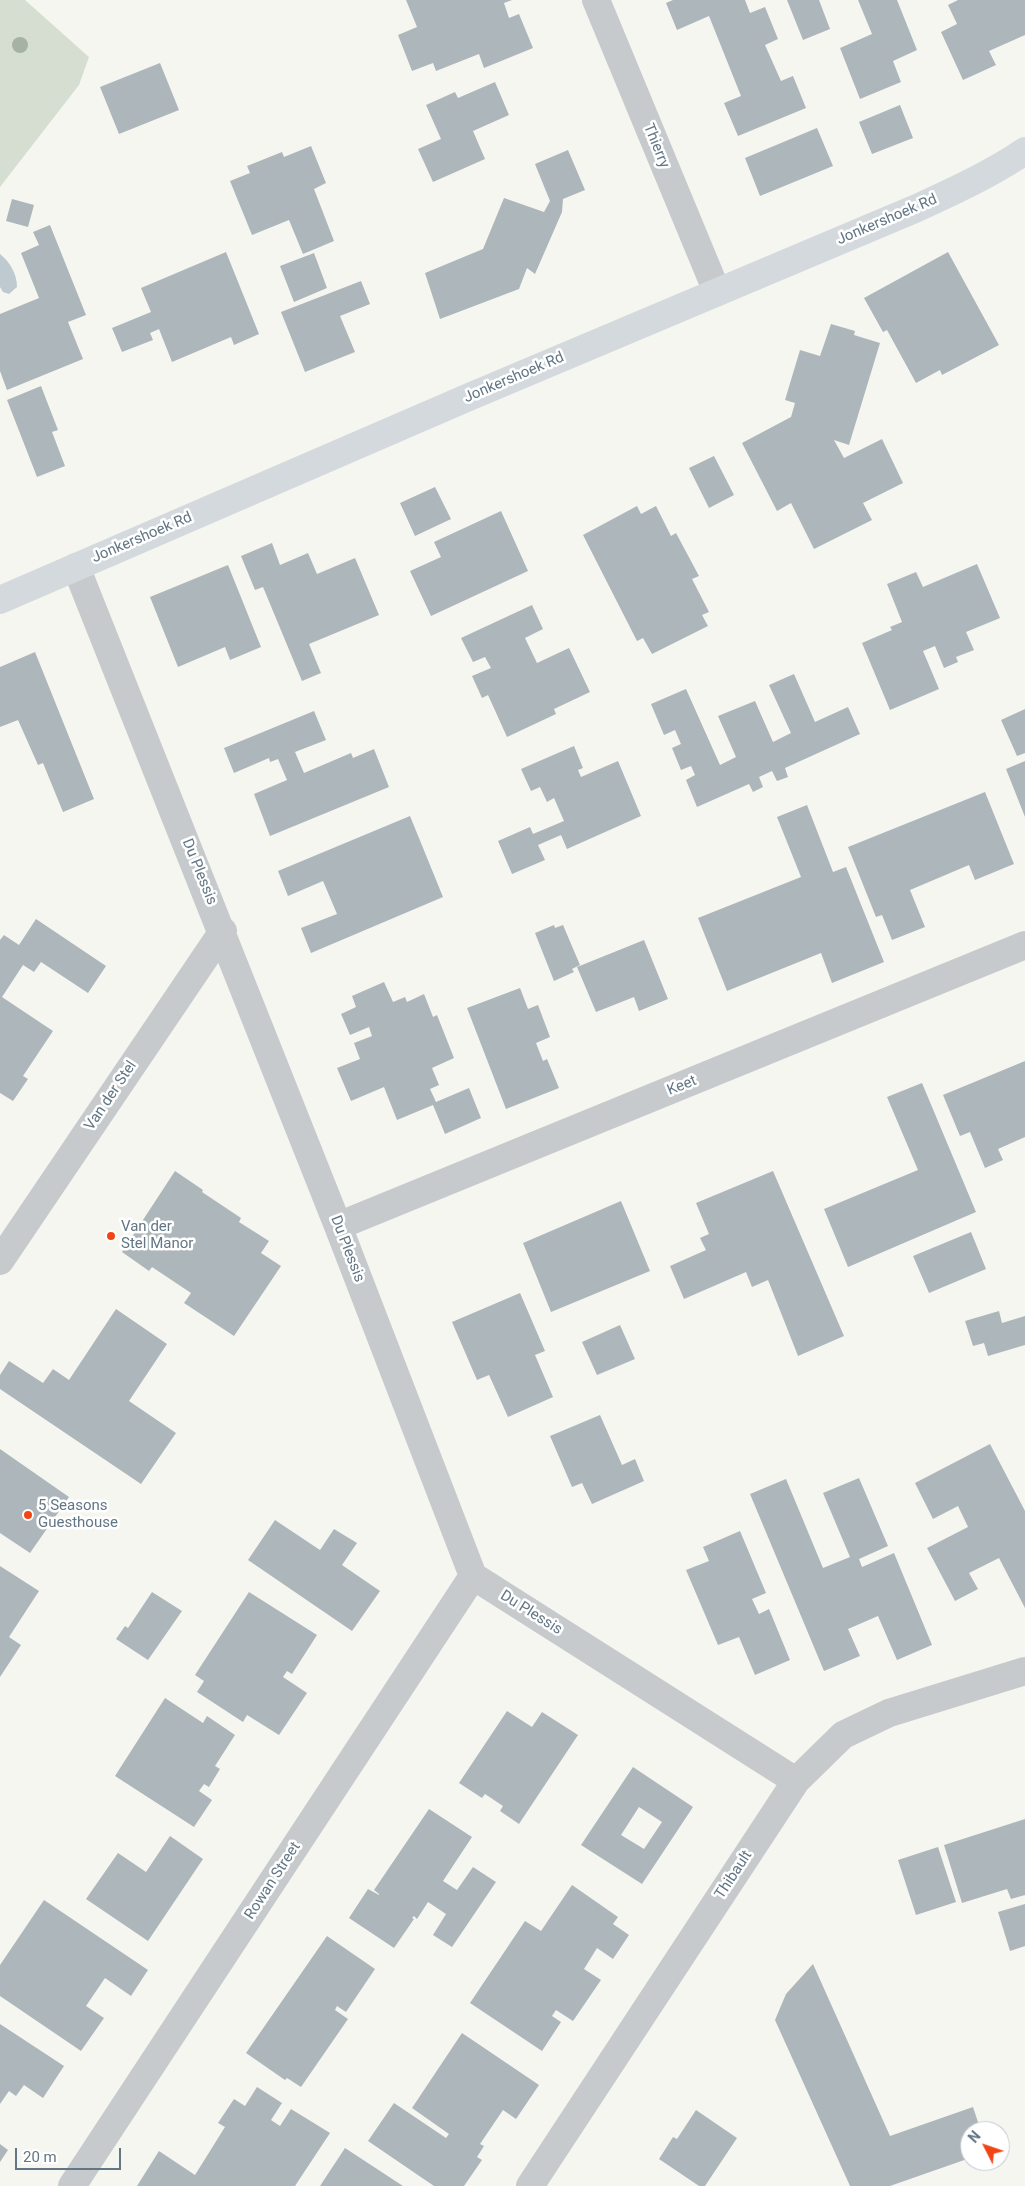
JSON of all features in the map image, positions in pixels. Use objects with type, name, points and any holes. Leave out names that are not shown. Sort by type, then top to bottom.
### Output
[{"type":"street","name":"Thierry","points":[[596,0],[717,292]]},
{"type":"street","name":"Jonkershoek Rd","points":[[0,600],[953,192],[1005,165],[1025,151]]},
{"type":"street","name":"Du Plessis","points":[[76,566],[223,931],[473,1576],[796,1781]]},
{"type":"street","name":"Van der Stel","points":[[0,1262],[223,931]]},
{"type":"street","name":"Keet","points":[[338,1226],[1025,945]]},
{"type":"street","name":"Rowan Street","points":[[72,2186],[473,1576]]},
{"type":"street","name":"Thibault","points":[[530,2186],[796,1781],[844,1735],[868,1723],[889,1713],[1025,1671]]},
{"type":"shaded area","points":[[0,0],[25,0],[89,57],[79,85],[0,187]]},
{"type":"shaded area","points":[[0,254],[10,265],[16,277],[17,287],[9,294],[3,292],[0,287]]},
{"type":"building","points":[[406,0],[512,0],[504,3],[509,18],[519,14],[533,48],[484,68],[479,54],[436,71],[433,63],[412,71],[398,35],[417,27]]},
{"type":"building","points":[[673,0],[745,0],[750,13],[765,7],[778,39],[765,45],[781,81],[793,76],[806,108],[738,136],[724,103],[741,96],[709,16],[677,30],[666,3]]},
{"type":"building","points":[[787,0],[819,0],[830,29],[803,40]]},
{"type":"building","points":[[858,0],[897,0],[917,50],[893,61],[901,82],[860,99],[840,48],[872,34]]},
{"type":"building","points":[[958,0],[1025,0],[1025,35],[989,51],[996,65],[963,80],[941,32],[957,24],[948,5]]},
{"type":"building","points":[[160,63],[179,110],[119,134],[100,87]]},
{"type":"building","points":[[495,82],[509,115],[473,131],[485,159],[433,182],[418,149],[441,139],[426,105],[455,92],[458,98]]},
{"type":"building","points":[[900,105],[913,138],[872,154],[859,122]]},
{"type":"building","points":[[817,128],[833,166],[760,196],[745,158]]},
{"type":"building","points":[[311,146],[326,183],[314,189],[334,241],[303,254],[289,220],[252,235],[230,181],[250,173],[247,166],[282,152],[284,157]]},
{"type":"building","points":[[568,150],[585,190],[563,199],[562,212],[535,274],[527,268],[519,289],[440,319],[425,273],[483,249],[504,198],[544,212],[550,201],[535,164]]},
{"type":"building","points":[[12,199],[34,205],[28,227],[6,221]]},
{"type":"building","points":[[50,225],[86,315],[68,322],[83,359],[7,390],[0,371],[0,314],[39,298],[21,253],[39,245],[33,232]]},
{"type":"building","points":[[226,252],[259,334],[234,345],[231,337],[172,362],[159,329],[150,333],[153,340],[122,352],[112,328],[151,312],[141,288]]},
{"type":"building","points":[[948,252],[999,345],[942,375],[940,370],[916,383],[887,330],[883,332],[864,298]]},
{"type":"building","points":[[314,253],[327,288],[294,302],[280,266]]},
{"type":"building","points":[[361,281],[370,304],[340,316],[355,352],[305,372],[281,312]]},
{"type":"building","points":[[831,324],[855,331],[854,335],[880,343],[849,445],[834,440],[844,458],[882,439],[903,483],[863,503],[872,520],[814,549],[791,503],[777,511],[742,443],[791,417],[795,403],[785,400],[800,350],[820,356]]},
{"type":"building","points":[[41,386],[58,430],[52,432],[65,466],[37,477],[7,400]]},
{"type":"building","points":[[714,456],[734,495],[709,508],[689,468]]},
{"type":"building","points":[[435,487],[451,519],[415,536],[400,503]]},
{"type":"building","points":[[637,506],[641,514],[656,506],[671,536],[676,533],[699,576],[692,579],[709,612],[702,615],[708,626],[652,654],[643,638],[637,641],[583,535]]},
{"type":"building","points":[[501,511],[528,571],[431,616],[410,571],[441,557],[434,542]]},
{"type":"building","points":[[272,543],[280,565],[308,553],[317,574],[355,558],[379,615],[309,644],[321,673],[302,681],[263,587],[255,590],[241,556]]},
{"type":"building","points":[[977,564],[1000,618],[966,632],[974,650],[956,657],[958,662],[944,668],[935,646],[923,651],[939,689],[890,710],[862,643],[892,630],[890,627],[902,622],[887,584],[916,572],[923,587]]},
{"type":"building","points":[[228,565],[261,647],[230,660],[225,647],[178,667],[150,597]]},
{"type":"building","points":[[532,605],[543,629],[525,638],[537,663],[569,648],[590,692],[554,709],[556,714],[507,737],[488,695],[482,698],[472,676],[491,668],[485,657],[473,662],[461,638]]},
{"type":"building","points":[[35,652],[94,799],[63,812],[43,763],[38,765],[18,720],[0,727],[0,667]]},
{"type":"building","points":[[794,674],[815,722],[848,707],[860,734],[785,768],[788,777],[777,781],[772,771],[759,777],[763,787],[753,792],[749,784],[697,807],[686,780],[695,775],[691,766],[681,770],[672,748],[681,744],[675,730],[664,735],[651,704],[686,689],[720,765],[736,757],[718,716],[755,701],[773,742],[791,733],[769,685]]},
{"type":"building","points":[[1025,709],[1025,753],[1017,756],[1001,720]]},
{"type":"building","points":[[314,711],[326,740],[295,752],[304,773],[351,753],[353,758],[374,749],[389,787],[270,836],[254,794],[287,780],[278,759],[270,762],[269,758],[234,773],[224,748]]},
{"type":"building","points":[[574,746],[583,768],[578,770],[581,777],[618,761],[641,816],[567,849],[561,835],[538,845],[545,860],[512,874],[498,841],[530,827],[533,834],[564,821],[554,798],[547,802],[540,787],[531,791],[521,769]]},
{"type":"building","points":[[1025,761],[1025,817],[1006,769]]},
{"type":"building","points":[[985,792],[1014,864],[975,880],[969,865],[910,890],[925,927],[892,940],[882,915],[876,917],[848,847]]},
{"type":"building","points":[[807,805],[833,872],[846,867],[884,962],[832,983],[821,953],[727,991],[698,918],[801,877],[777,817]]},
{"type":"building","points":[[410,816],[443,897],[311,953],[301,928],[337,914],[323,881],[288,896],[278,871]]},
{"type":"building","points":[[36,919],[106,966],[88,993],[41,962],[34,972],[23,965],[2,997],[53,1031],[23,1076],[28,1079],[13,1101],[0,1093],[0,940],[4,935],[19,945]]},
{"type":"building","points":[[554,925],[555,928],[563,925],[580,965],[572,969],[574,972],[554,981],[535,933]]},
{"type":"building","points":[[644,940],[668,999],[639,1011],[634,997],[596,1012],[577,967]]},
{"type":"building","points":[[384,982],[393,1002],[405,997],[407,1002],[424,994],[433,1017],[437,1015],[454,1058],[432,1068],[439,1085],[430,1089],[436,1102],[469,1088],[481,1118],[445,1134],[433,1105],[397,1120],[384,1087],[351,1101],[337,1068],[360,1059],[354,1043],[372,1036],[369,1027],[350,1035],[341,1014],[356,1007],[352,996]]},
{"type":"building","points":[[520,988],[528,1009],[538,1005],[550,1037],[536,1043],[543,1061],[547,1059],[559,1088],[506,1109],[467,1008]]},
{"type":"building","points":[[1025,1061],[1025,1137],[998,1149],[1003,1160],[985,1168],[970,1132],[960,1136],[943,1095]]},
{"type":"building","points":[[922,1083],[976,1212],[848,1267],[824,1209],[918,1170],[887,1097]]},
{"type":"building","points":[[175,1171],[241,1218],[239,1222],[269,1241],[261,1253],[281,1266],[234,1336],[184,1303],[191,1293],[152,1267],[149,1271],[122,1252]]},
{"type":"building","points":[[773,1171],[844,1336],[798,1356],[768,1280],[752,1287],[746,1272],[684,1299],[670,1266],[706,1250],[700,1238],[709,1234],[696,1203]]},
{"type":"building","points":[[621,1201],[650,1271],[551,1312],[523,1243]]},
{"type":"building","points":[[971,1232],[986,1269],[929,1293],[913,1256]]},
{"type":"building","points":[[520,1293],[545,1351],[535,1355],[553,1397],[508,1417],[489,1375],[477,1380],[452,1322]]},
{"type":"building","points":[[116,1309],[167,1344],[129,1401],[176,1433],[141,1484],[0,1389],[0,1375],[9,1361],[43,1383],[53,1369],[69,1380]]},
{"type":"building","points":[[999,1311],[1002,1323],[1025,1316],[1025,1345],[988,1356],[984,1343],[973,1346],[965,1321]]},
{"type":"building","points":[[620,1325],[635,1359],[597,1375],[582,1342]]},
{"type":"building","points":[[600,1415],[622,1465],[635,1459],[644,1481],[592,1504],[582,1483],[572,1487],[550,1436]]},
{"type":"building","points":[[990,1444],[1025,1511],[1025,1608],[999,1558],[969,1573],[978,1589],[955,1601],[927,1548],[968,1527],[958,1506],[933,1519],[915,1483]]},
{"type":"building","name":"5 Seasons Guesthouse","points":[[0,1449],[69,1497],[30,1553],[0,1533]]},
{"type":"building","points":[[859,1478],[888,1546],[859,1559],[862,1567],[894,1553],[932,1645],[897,1660],[878,1616],[848,1629],[860,1656],[824,1671],[750,1494],[786,1479],[823,1568],[850,1557],[823,1493]]},
{"type":"building","points":[[275,1520],[320,1550],[334,1529],[357,1543],[342,1565],[380,1591],[352,1631],[248,1560]]},
{"type":"building","points":[[740,1531],[766,1593],[752,1599],[759,1614],[769,1609],[790,1660],[755,1675],[739,1637],[718,1645],[686,1570],[709,1561],[703,1547]]},
{"type":"building","points":[[0,1566],[39,1591],[9,1637],[21,1645],[0,1677]]},
{"type":"building","points":[[152,1592],[182,1611],[148,1660],[116,1639],[125,1626],[128,1628]]},
{"type":"building","points":[[249,1592],[317,1635],[292,1674],[287,1671],[283,1677],[307,1693],[279,1735],[247,1715],[243,1722],[197,1692],[204,1681],[195,1675]]},
{"type":"building","points":[[165,1698],[203,1723],[207,1716],[235,1735],[215,1766],[220,1769],[209,1787],[204,1784],[199,1791],[212,1800],[194,1827],[115,1776]]},
{"type":"building","points":[[507,1711],[532,1727],[542,1712],[578,1735],[519,1824],[500,1811],[503,1806],[485,1794],[482,1798],[459,1783]]},
{"type":"building","points":[[633,1767],[693,1807],[642,1884],[581,1845]],"holes":[[[639,1807],[662,1822],[644,1849],[621,1835]]]},
{"type":"building","points":[[429,1809],[472,1837],[443,1881],[457,1890],[473,1867],[496,1882],[452,1947],[433,1935],[446,1914],[428,1902],[417,1919],[414,1916],[412,1918],[414,1919],[394,1948],[349,1918],[368,1889],[379,1895],[374,1890]]},
{"type":"building","points":[[1025,1819],[1025,1895],[1011,1899],[1007,1889],[962,1903],[944,1845]]},
{"type":"building","points":[[170,1836],[203,1859],[148,1941],[86,1899],[118,1853],[146,1872]]},
{"type":"building","points":[[938,1847],[956,1902],[916,1915],[898,1860]]},
{"type":"building","points":[[572,1885],[618,1917],[613,1924],[629,1935],[613,1959],[597,1948],[584,1969],[601,1980],[573,2021],[556,2010],[552,2016],[561,2022],[542,2051],[470,2003],[525,1921],[541,1931]]},
{"type":"building","points":[[44,1900],[148,1970],[131,1996],[105,1978],[86,2006],[104,2018],[81,2051],[0,1996],[0,1965]]},
{"type":"building","points":[[1025,1904],[1025,1946],[1010,1951],[998,1912]]},
{"type":"building","points":[[327,1936],[375,1969],[346,2012],[337,2006],[335,2010],[348,2019],[301,2087],[287,2078],[285,2080],[246,2053]]},
{"type":"building","points":[[813,1964],[890,2136],[973,2107],[978,2121],[960,2121],[960,2162],[890,2186],[850,2186],[775,2020],[786,1994]]},
{"type":"building","points":[[0,2024],[64,2066],[43,2098],[24,2085],[16,2096],[9,2091],[0,2104]]},
{"type":"building","points":[[462,2033],[539,2085],[516,2119],[503,2110],[480,2144],[484,2146],[477,2157],[482,2160],[464,2186],[434,2186],[368,2141],[394,2103],[446,2138],[449,2134],[412,2108]]},
{"type":"building","points":[[257,2087],[282,2103],[271,2120],[280,2126],[291,2109],[330,2133],[295,2186],[137,2186],[159,2151],[195,2175],[225,2127],[218,2123],[234,2099],[245,2106]]},
{"type":"building","points":[[696,2110],[737,2138],[705,2186],[699,2186],[659,2159],[673,2137],[677,2139]]},
{"type":"building","points":[[0,2144],[8,2150],[0,2162]]},
{"type":"building","points":[[345,2148],[403,2186],[320,2186]]},
{"type":"place","name":"Van der Stel Manor","points":[[111,1236]]},
{"type":"place","name":"5 Seasons Guesthouse","points":[[28,1515]]}]
